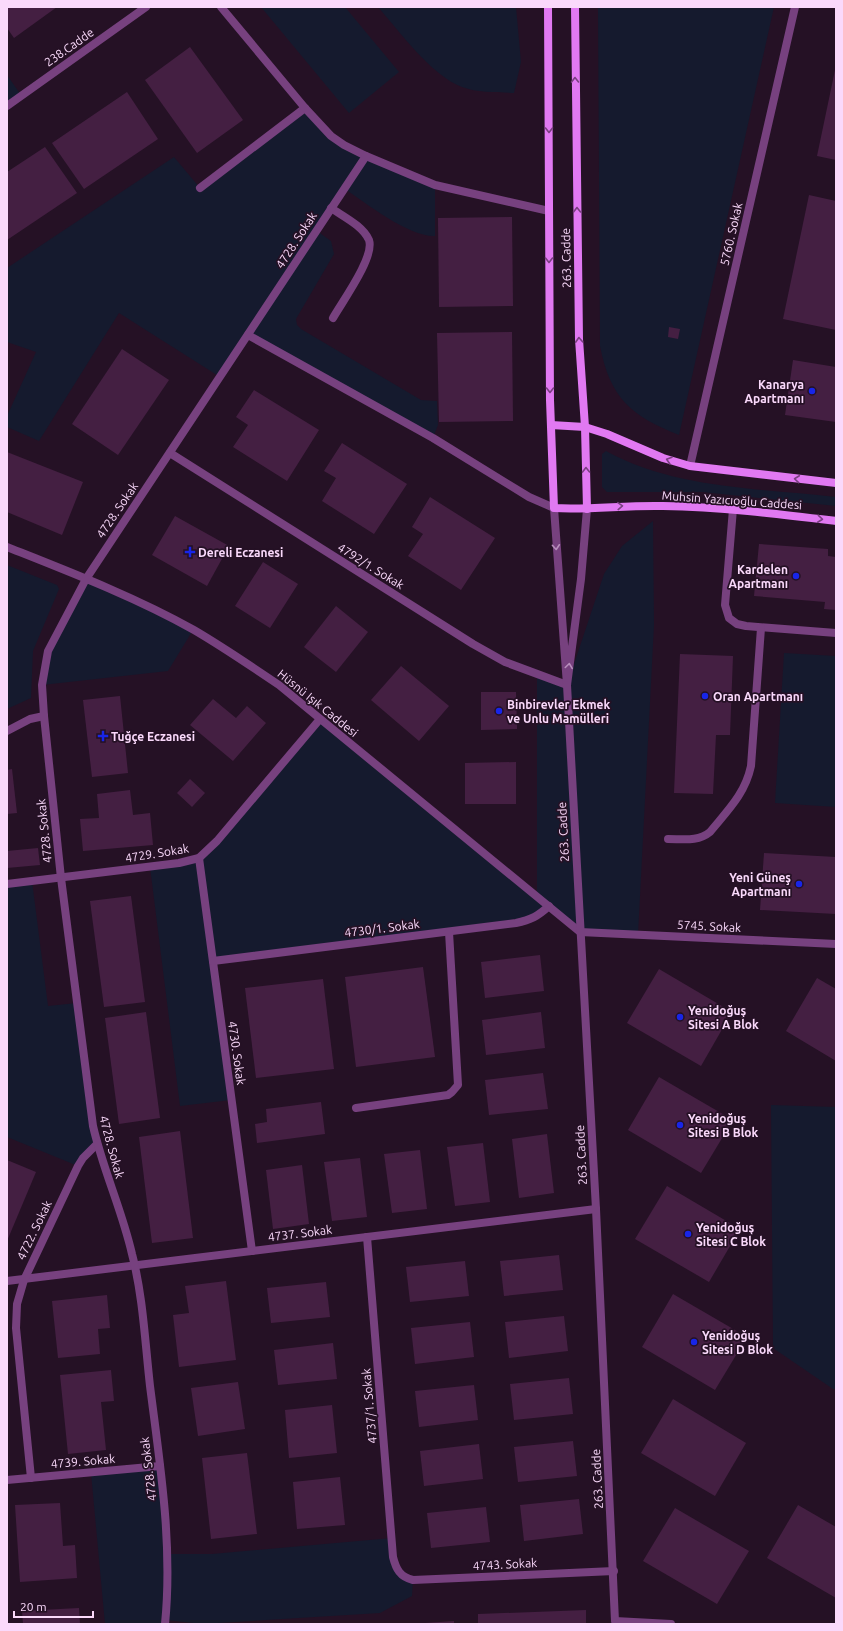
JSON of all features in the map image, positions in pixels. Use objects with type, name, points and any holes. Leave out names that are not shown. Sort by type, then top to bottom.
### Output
[{"type":"main road","points":[[548,7],[551,425],[554,508]]},
{"type":"main road","name":"263. Cadde","points":[[575,7],[579,339],[585,427],[587,509]]},
{"type":"main road","points":[[551,425],[585,427],[607,434],[663,458],[690,466],[836,483]]},
{"type":"main road","name":"Muhsin Yazıcıoğlu Caddesi","points":[[554,508],[587,509],[632,506],[733,509],[836,520]]},
{"type":"street","name":"238.Cadde","points":[[7,106],[146,7]]},
{"type":"street","points":[[221,7],[305,108],[331,136],[344,145],[366,156],[435,185],[549,212]]},
{"type":"street","name":"5760. Sokak","points":[[690,466],[795,7]]},
{"type":"street","points":[[200,188],[305,108]]},
{"type":"street","name":"4728. Sokak","points":[[165,1624],[168,1588],[166,1520],[135,1266],[128,1238],[97,1144],[88,1097],[61,878],[42,685],[46,657],[86,579],[366,156]]},
{"type":"street","points":[[332,208],[360,228],[369,241],[368,257],[333,318]]},
{"type":"street","points":[[248,335],[432,438],[529,497],[554,508],[567,685]]},
{"type":"street","name":"4792/1. Sokak","points":[[170,453],[473,644],[505,662],[567,685]]},
{"type":"street","points":[[567,685],[581,579],[587,509]]},
{"type":"street","points":[[733,509],[725,606],[729,618],[737,624],[761,628],[836,634]]},
{"type":"street","name":"Hüsnü Işık Caddesi","points":[[7,547],[86,579],[161,613],[193,630],[279,685],[580,932]]},
{"type":"street","points":[[668,838],[688,840],[704,837],[742,794],[748,781],[752,759],[761,628]]},
{"type":"street","name":"263. Cadde","points":[[567,685],[596,1208],[614,1571],[615,1622]]},
{"type":"street","points":[[7,731],[30,719],[44,716]]},
{"type":"street","name":"4729. Sokak","points":[[7,884],[179,863],[199,858],[217,841],[320,719]]},
{"type":"street","name":"4730. Sokak","points":[[199,858],[252,1251]]},
{"type":"street","name":"4730/1. Sokak","points":[[212,961],[529,921],[538,916],[549,906]]},
{"type":"street","points":[[356,1108],[444,1096],[452,1092],[458,1085],[449,932]]},
{"type":"street","name":"5745. Sokak","points":[[580,932],[836,944]]},
{"type":"street","name":"4722. Sokak","points":[[31,1478],[16,1328],[17,1304],[24,1280],[78,1166],[83,1158],[97,1144]]},
{"type":"street","name":"4737. Sokak","points":[[7,1281],[596,1208]]},
{"type":"street","name":"4737/1. Sokak","points":[[367,1237],[393,1557],[399,1573]]},
{"type":"street","name":"4739. Sokak","points":[[7,1480],[160,1466]]},
{"type":"street","name":"4743. Sokak","points":[[399,1573],[406,1578],[413,1580],[614,1571]]},
{"type":"street","points":[[615,1622],[671,1624]]},
{"type":"shaded area","points":[[261,7],[345,7],[399,72],[349,113]]},
{"type":"shaded area","points":[[378,7],[516,7],[521,62],[514,93],[474,90],[462,87],[451,81],[439,73],[417,52]]},
{"type":"shaded area","points":[[598,7],[774,7],[679,435],[648,420],[625,403],[610,379],[604,364],[600,346]]},
{"type":"shaded area","points":[[7,75],[21,95],[7,105]]},
{"type":"shaded area","points":[[305,108],[331,136],[435,185],[435,236],[425,235],[401,226],[376,211],[345,189],[317,231],[331,241],[334,254],[296,319],[297,325],[301,329],[421,400],[437,401],[438,425],[433,438],[248,335],[220,377],[119,313],[39,441],[7,427],[7,416],[36,352],[7,342],[7,268],[174,157],[200,188]]},
{"type":"shaded area","points":[[606,451],[633,464],[660,473],[689,480],[748,489],[836,497],[836,506],[702,492],[607,492],[602,487],[602,454]]},
{"type":"shaded area","points":[[653,521],[654,625],[638,935],[580,932],[549,906],[538,916],[213,961],[231,1100],[180,1106],[150,867],[199,858],[320,719],[537,896],[537,675],[567,685],[604,574],[622,546]]},
{"type":"shaded area","points":[[7,565],[57,585],[59,589],[33,651],[31,698],[7,709]]},
{"type":"shaded area","points":[[86,579],[193,630],[168,671],[42,685],[44,664]]},
{"type":"shaded area","points":[[784,653],[836,656],[836,807],[775,803]]},
{"type":"shaded area","points":[[32,881],[48,1006],[77,1003],[97,1144],[78,1166],[7,1137],[7,884]]},
{"type":"shaded area","points":[[771,1105],[836,1107],[836,1389],[833,1389],[773,1348]]},
{"type":"shaded area","points":[[160,1466],[168,1554],[212,1554],[392,1538],[394,1563],[413,1580],[412,1596],[380,1613],[202,1624],[166,1620],[165,1624],[105,1624],[91,1473]]},
{"type":"building","points":[[7,7],[57,7],[14,38],[7,28]]},
{"type":"building","points":[[190,47],[243,120],[197,153],[145,80]]},
{"type":"building","points":[[836,70],[836,160],[817,156]]},
{"type":"building","points":[[127,92],[158,139],[84,189],[52,143]]},
{"type":"building","points":[[45,147],[77,193],[7,240],[7,172]]},
{"type":"building","points":[[809,195],[836,201],[836,330],[783,319]]},
{"type":"building","points":[[512,217],[513,306],[439,307],[438,218]]},
{"type":"building","points":[[669,327],[680,329],[678,339],[668,337]]},
{"type":"building","points":[[512,332],[513,421],[439,422],[437,333]]},
{"type":"building","points":[[122,349],[169,380],[118,455],[72,424]]},
{"type":"building","name":"Kanarya Apartmanı","points":[[793,360],[836,367],[836,422],[785,415]]},
{"type":"building","points":[[254,390],[319,430],[287,481],[233,447],[248,425],[236,417]]},
{"type":"building","points":[[342,443],[407,484],[374,534],[322,501],[336,478],[324,471]]},
{"type":"building","points":[[7,452],[83,482],[62,535],[7,512]]},
{"type":"building","points":[[430,497],[495,538],[461,590],[408,556],[423,534],[412,527]]},
{"type":"building","points":[[175,516],[229,546],[207,586],[152,555]]},
{"type":"building","name":"Kardelen Apartmanı","points":[[759,544],[828,549],[828,556],[836,557],[836,610],[824,609],[825,602],[754,596]]},
{"type":"building","points":[[263,562],[298,584],[270,628],[235,606]]},
{"type":"building","points":[[336,606],[368,632],[336,672],[304,647]]},
{"type":"building","name":"Oran Apartmanı","points":[[680,654],[733,656],[730,735],[716,735],[713,794],[674,793]]},
{"type":"building","points":[[401,666],[449,706],[419,741],[371,700]]},
{"type":"building","points":[[481,692],[516,692],[517,729],[481,730]]},
{"type":"building","points":[[120,696],[128,773],[92,777],[83,700]]},
{"type":"building","points":[[213,699],[236,718],[247,706],[266,723],[233,761],[190,725]]},
{"type":"building","points":[[516,762],[516,804],[465,804],[465,763]]},
{"type":"building","points":[[12,769],[17,813],[7,814],[7,770]]},
{"type":"building","points":[[190,779],[205,793],[192,807],[177,793]]},
{"type":"building","points":[[130,790],[133,815],[150,813],[153,845],[83,851],[80,819],[99,818],[97,794]]},
{"type":"building","points":[[38,848],[40,865],[7,868],[7,851]]},
{"type":"building","name":"Yeni Güneş Apartmanı","points":[[764,853],[836,857],[836,914],[760,910]]},
{"type":"building","points":[[131,896],[145,1002],[104,1007],[90,901]]},
{"type":"building","points":[[540,955],[544,991],[485,998],[481,962]]},
{"type":"building","points":[[423,967],[435,1057],[356,1067],[345,977]]},
{"type":"building","name":"Yenidoğuş Sitesi A Blok","points":[[659,969],[732,1012],[701,1066],[627,1023]]},
{"type":"building","points":[[817,978],[836,989],[836,1061],[786,1031]]},
{"type":"building","points":[[323,979],[334,1069],[256,1078],[245,988]]},
{"type":"building","points":[[146,1012],[160,1118],[119,1124],[105,1018]]},
{"type":"building","points":[[541,1012],[545,1048],[486,1055],[482,1020]]},
{"type":"building","points":[[543,1073],[548,1109],[489,1115],[485,1080]]},
{"type":"building","name":"Yenidoğuş Sitesi B Blok","points":[[659,1077],[733,1120],[701,1173],[628,1130]]},
{"type":"building","points":[[321,1102],[325,1134],[257,1143],[255,1124],[267,1122],[266,1109]]},
{"type":"building","points":[[180,1131],[193,1238],[152,1243],[139,1137]]},
{"type":"building","points":[[547,1134],[554,1193],[519,1198],[512,1139]]},
{"type":"building","points":[[483,1143],[490,1202],[455,1206],[447,1147]]},
{"type":"building","points":[[420,1150],[427,1209],[392,1213],[384,1154]]},
{"type":"building","points":[[360,1158],[367,1217],[332,1221],[324,1162]]},
{"type":"building","points":[[7,1160],[36,1172],[7,1241]]},
{"type":"building","points":[[302,1165],[309,1224],[273,1229],[266,1170]]},
{"type":"building","name":"Yenidoğuş Sitesi C Blok","points":[[667,1186],[740,1229],[709,1282],[635,1239]]},
{"type":"building","points":[[559,1255],[563,1290],[504,1296],[500,1261]]},
{"type":"building","points":[[465,1261],[469,1296],[410,1302],[406,1267]]},
{"type":"building","points":[[226,1281],[236,1360],[179,1367],[173,1315],[189,1313],[185,1286]]},
{"type":"building","points":[[326,1282],[330,1317],[271,1323],[267,1288]]},
{"type":"building","name":"Yenidoğuş Sitesi D Blok","points":[[673,1294],[747,1337],[715,1390],[642,1347]]},
{"type":"building","points":[[107,1295],[110,1328],[98,1329],[100,1354],[58,1358],[52,1301]]},
{"type":"building","points":[[564,1316],[568,1351],[509,1358],[505,1322]]},
{"type":"building","points":[[470,1322],[474,1357],[415,1364],[411,1328]]},
{"type":"building","points":[[333,1343],[337,1379],[278,1385],[274,1350]]},
{"type":"building","points":[[111,1370],[114,1401],[101,1402],[106,1450],[68,1454],[60,1375]]},
{"type":"building","points":[[569,1378],[573,1414],[514,1420],[510,1384]]},
{"type":"building","points":[[238,1382],[245,1429],[198,1436],[191,1388]]},
{"type":"building","points":[[474,1385],[478,1420],[419,1427],[415,1391]]},
{"type":"building","points":[[673,1399],[746,1443],[715,1496],[641,1453]]},
{"type":"building","points":[[332,1405],[337,1453],[289,1458],[285,1410]]},
{"type":"building","points":[[573,1441],[577,1476],[518,1482],[514,1447]]},
{"type":"building","points":[[479,1444],[483,1479],[424,1486],[420,1451]]},
{"type":"building","points":[[247,1453],[257,1534],[211,1539],[202,1458]]},
{"type":"building","points":[[340,1477],[345,1525],[297,1529],[293,1482]]},
{"type":"building","points":[[579,1499],[583,1534],[524,1541],[520,1505]]},
{"type":"building","points":[[60,1503],[63,1546],[75,1545],[77,1578],[20,1582],[15,1505]]},
{"type":"building","points":[[798,1505],[836,1527],[836,1598],[767,1558]]},
{"type":"building","points":[[486,1507],[490,1542],[431,1548],[427,1513]]},
{"type":"building","points":[[675,1508],[749,1551],[717,1604],[643,1561]]},
{"type":"building","points":[[79,1608],[80,1624],[23,1624],[22,1611]]},
{"type":"building","points":[[586,1610],[586,1624],[478,1624],[478,1614]]},
{"type":"building","points":[[454,1621],[454,1624],[425,1624],[425,1623]]},
{"type":"place","name":"Kanarya Apartmanı","points":[[812,391]]},
{"type":"place","name":"Dereli Eczanesi","points":[[190,552]]},
{"type":"place","name":"Kardelen Apartmanı","points":[[796,576]]},
{"type":"place","name":"Oran Apartmanı","points":[[705,696]]},
{"type":"place","name":"Binbirevler Ekmek ve Unlu Mamülleri","points":[[499,711]]},
{"type":"place","name":"Tuğçe Eczanesi","points":[[103,736]]},
{"type":"place","name":"Yeni Güneş Apartmanı","points":[[799,884]]},
{"type":"place","name":"Yenidoğuş Sitesi A Blok","points":[[680,1017]]},
{"type":"place","name":"Yenidoğuş Sitesi B Blok","points":[[680,1125]]},
{"type":"place","name":"Yenidoğuş Sitesi C Blok","points":[[688,1234]]},
{"type":"place","name":"Yenidoğuş Sitesi D Blok","points":[[694,1342]]}]
